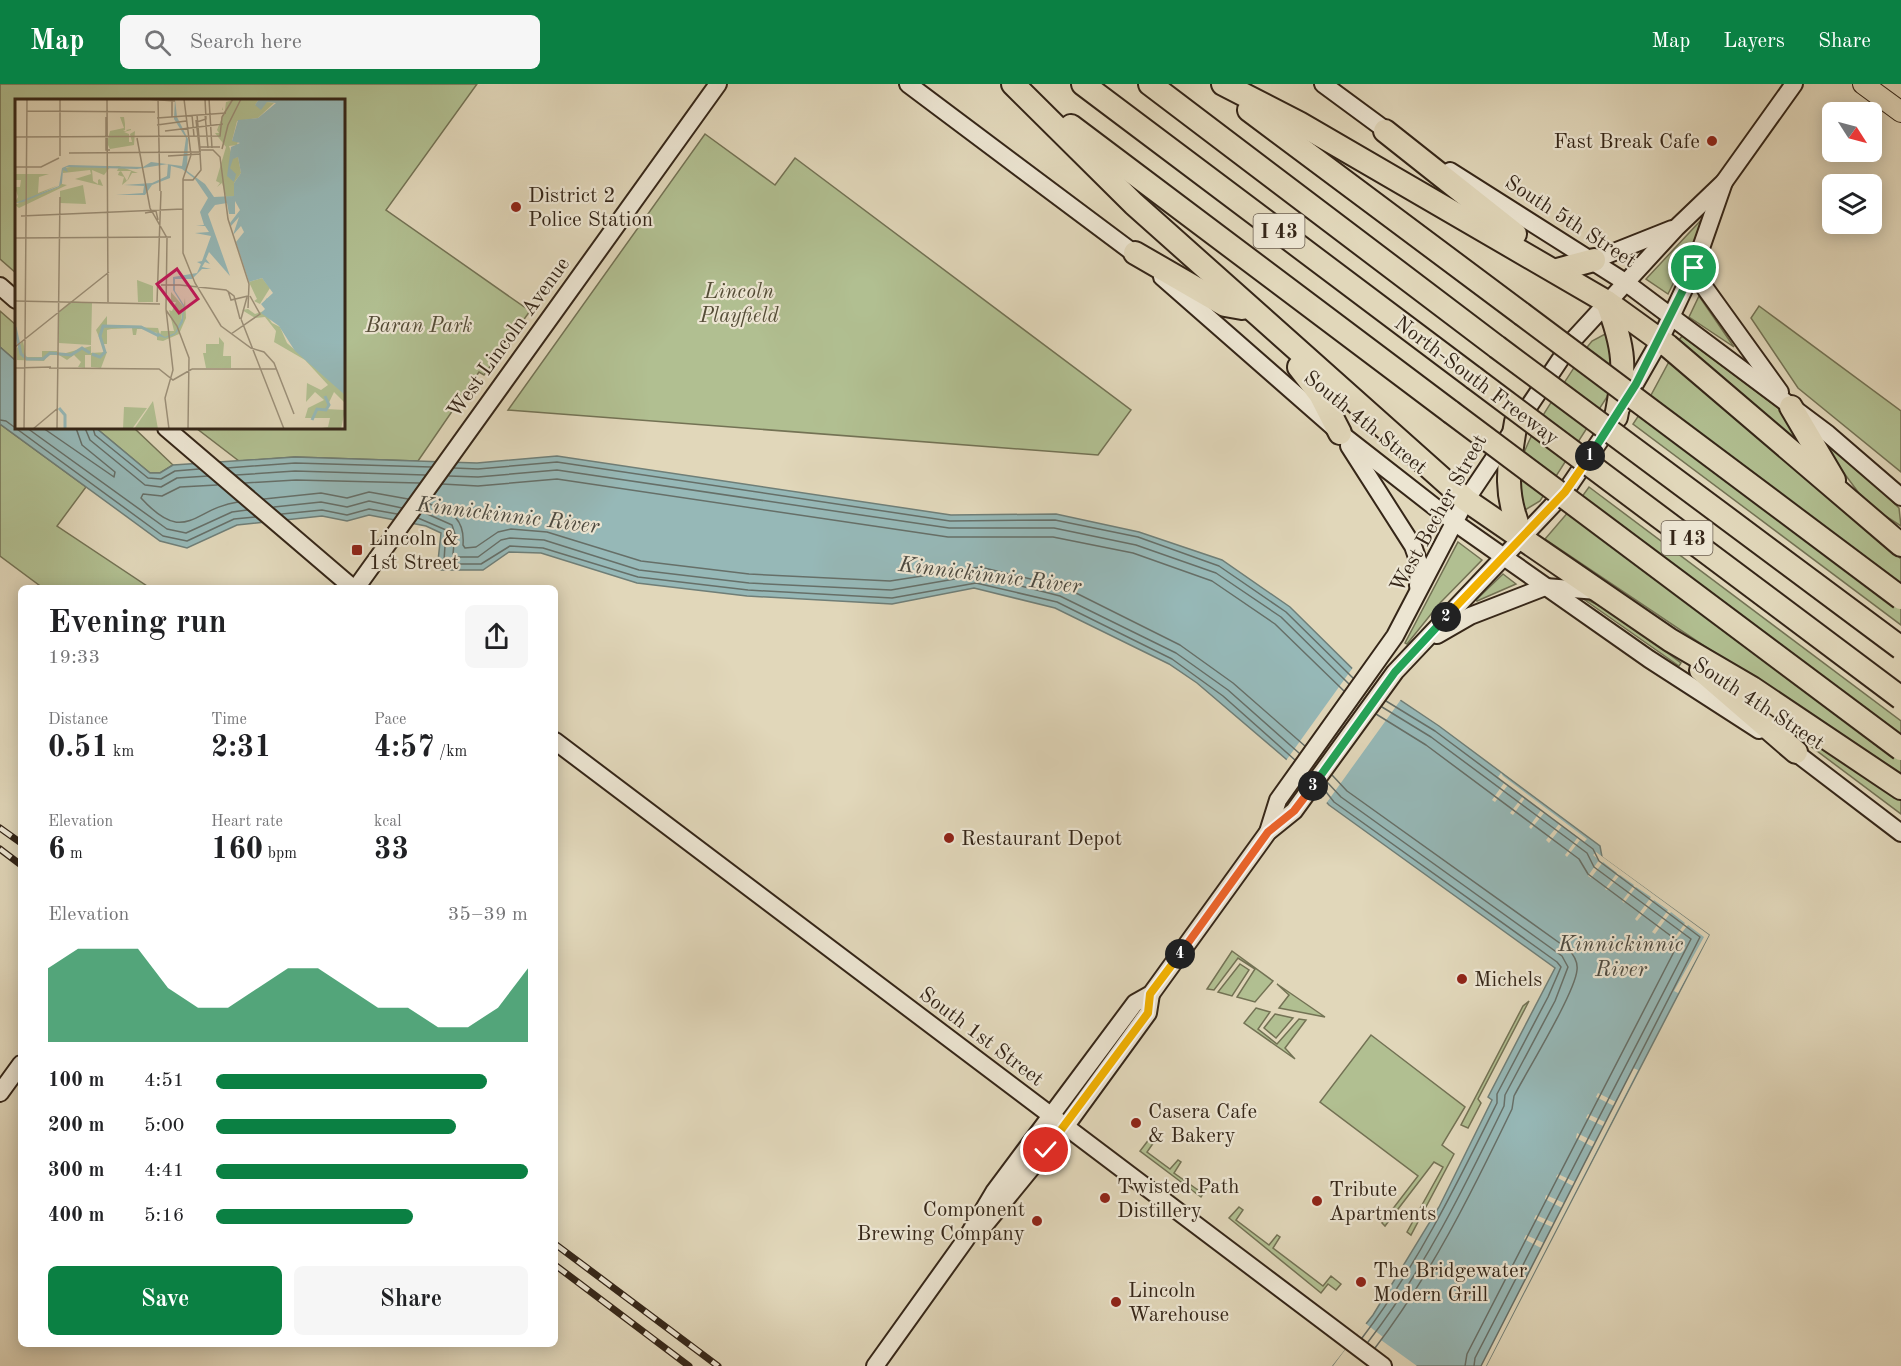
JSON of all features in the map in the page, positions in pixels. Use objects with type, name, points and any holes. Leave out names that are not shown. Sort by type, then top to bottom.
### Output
[{"type":"highway","points":[[1014,84],[1134,204],[1259,318],[1466,500],[1670,640],[1752,688],[1901,788]]},
{"type":"highway","points":[[1014,84],[1194,216],[1901,749]]},
{"type":"highway","name":"North-South Freeway","points":[[1083,84],[1901,698]]},
{"type":"highway","name":"North-South Freeway","points":[[1150,84],[1497,347],[1901,648]]},
{"type":"highway","points":[[1212,84],[1290,139],[1901,598]]},
{"type":"highway","points":[[1223,84],[1299,123],[1554,269],[1607,302],[1660,340],[1844,497],[1892,533],[1901,545]]},
{"type":"highway","points":[[1384,131],[1523,240],[1554,269]]},
{"type":"highway","points":[[1135,253],[1225,305],[1259,318],[1320,394],[1340,433]]},
{"type":"highway","points":[[1554,269],[1593,260]]},
{"type":"highway","points":[[1607,302],[1624,360],[1624,378],[1616,417]]},
{"type":"highway","points":[[1791,407],[1844,497]]},
{"type":"highway","points":[[1516,422],[1507,472],[1509,500],[1523,538]]},
{"type":"highway","points":[[1670,640],[1708,677],[1796,752]]},
{"type":"main road","points":[[1863,84],[1901,112]]},
{"type":"street","name":"West Lincoln Avenue","points":[[357,585],[718,84]]},
{"type":"street","name":"South 4th Street","points":[[908,84],[1135,253],[1340,433],[1454,522],[1708,698],[1796,752],[1901,833]]},
{"type":"street","name":"South 5th Street","points":[[1323,84],[1384,131],[1625,282],[1828,434],[1901,497]]},
{"type":"street","name":"West Becher Street","points":[[1268,832],[1278,800],[1376,664],[1417,596],[1466,500],[1516,422],[1574,339],[1676,228],[1724,182],[1794,84]]},
{"type":"street","name":"West Becher Street","points":[[875,1366],[966,1239],[994,1192],[1059,1122],[1148,1013],[1150,994],[1268,832],[1294,811],[1395,672],[1565,492],[1616,417],[1660,340],[1694,268],[1724,182]]},
{"type":"street","points":[[1593,260],[1676,228]]},
{"type":"street","points":[[1694,268],[1705,288],[1791,407]]},
{"type":"street","points":[[0,286],[15,299]]},
{"type":"street","points":[[167,429],[351,585]]},
{"type":"street","points":[[1340,433],[1413,546],[1419,563],[1417,596]]},
{"type":"street","points":[[1418,646],[1470,616],[1545,587],[1600,592]]},
{"type":"street","name":"South 1st Street","points":[[558,743],[1383,1366]]},
{"type":"street","points":[[0,1094],[18,1068]]},
{"type":"green space","name":"Baran Park","points":[[0,84],[477,84],[386,210],[530,311],[484,375],[479,372],[418,461],[295,457],[239,461],[197,429],[345,429],[345,99],[15,99],[15,272],[0,259]]},
{"type":"green space","name":"Lincoln Playfield","points":[[705,134],[775,185],[795,158],[1131,410],[1098,455],[508,410]]},
{"type":"green space","points":[[1703,218],[1705,219],[1668,294],[1646,279]]},
{"type":"green space","points":[[1699,296],[1734,347],[1689,317]]},
{"type":"green space","points":[[1759,306],[1901,411],[1901,472],[1798,388],[1751,318]]},
{"type":"green space","points":[[0,311],[15,324],[15,360],[0,347]]},
{"type":"green space","points":[[1609,332],[1614,375],[1607,397],[1540,501],[1525,510],[1518,492],[1519,472],[1525,450],[1548,407],[1584,351],[1592,341]]},
{"type":"green space","points":[[1682,336],[1781,410],[1815,459],[1679,340]]},
{"type":"green space","points":[[1671,358],[1901,559],[1901,586],[1650,397]]},
{"type":"green space","points":[[1641,412],[1901,607],[1901,625],[1633,424]]},
{"type":"green space","points":[[0,424],[86,487],[57,526],[146,585],[39,585],[0,556]]},
{"type":"green space","points":[[97,429],[135,429],[173,465],[160,473],[150,473]]},
{"type":"green space","points":[[1825,444],[1858,469],[1899,508],[1901,526],[1867,504],[1826,449]]},
{"type":"green space","points":[[1589,487],[1901,721],[1901,738],[1581,498]]},
{"type":"green space","points":[[1570,510],[1901,759],[1901,778],[1545,539]]},
{"type":"green space","points":[[1458,542],[1482,560],[1440,603],[1407,644],[1405,643]]},
{"type":"green space","points":[[1503,574],[1516,584],[1476,600]]},
{"type":"green space","points":[[1579,596],[1613,612],[1681,663],[1679,666]]},
{"type":"green space","points":[[1745,697],[1857,768],[1901,801],[1901,814]]},
{"type":"green space","points":[[1232,951],[1273,981],[1255,1002],[1237,997],[1255,969],[1238,958],[1214,990],[1207,989]]},
{"type":"green space","points":[[1240,964],[1249,970],[1232,996],[1218,992]]},
{"type":"green space","points":[[1277,984],[1325,1017],[1279,1008],[1289,995]]},
{"type":"green space","points":[[1529,1001],[1478,1099],[1481,1103],[1468,1128],[1461,1125],[1523,1006]]},
{"type":"green space","points":[[1256,1008],[1270,1012],[1258,1029],[1277,1044],[1299,1019],[1306,1020],[1285,1048],[1295,1059],[1244,1023]]},
{"type":"green space","points":[[1275,1014],[1293,1018],[1276,1038],[1264,1028]]},
{"type":"green space","points":[[1371,1035],[1465,1107],[1442,1145],[1454,1154],[1411,1235],[1407,1232],[1443,1167],[1434,1162],[1385,1226],[1382,1223],[1418,1176],[1320,1102]]},
{"type":"green space","points":[[1150,1138],[1154,1142],[1147,1152],[1170,1169],[1178,1160],[1181,1162],[1174,1173],[1198,1190],[1205,1181],[1209,1184],[1201,1197],[1140,1151]]},
{"type":"green space","points":[[1239,1207],[1243,1210],[1236,1220],[1269,1245],[1277,1235],[1280,1237],[1273,1248],[1323,1286],[1331,1276],[1341,1284],[1336,1290],[1328,1284],[1321,1293],[1229,1218]]},
{"type":"water","name":"Kinnickinnic River","points":[[0,347],[15,360],[15,429],[97,429],[150,473],[160,473],[173,465],[295,457],[477,463],[557,456],[951,515],[1056,514],[1139,532],[1222,560],[1290,607],[1372,688],[1400,700],[1439,726],[1600,846],[1602,857],[1709,935],[1486,1366],[1333,1366],[1373,1315],[1439,1207],[1492,1100],[1488,1097],[1555,968],[1329,805],[1286,759],[1197,683],[1169,664],[1055,608],[974,588],[892,604],[747,596],[637,583],[541,553],[509,552],[483,570],[437,570],[441,533],[426,526],[369,515],[347,521],[322,516],[237,525],[187,548],[160,541],[0,424]]},
{"type":"pier","points":[[1354,666],[1374,685],[1402,698],[1325,805],[1285,762]]},
{"type":"pier","points":[[1501,773],[1587,839],[1584,842],[1580,840],[1567,857],[1565,855],[1578,837],[1562,826],[1549,843],[1546,840],[1559,824],[1544,813],[1531,829],[1529,827],[1541,810],[1525,798],[1513,815],[1510,813],[1523,796],[1508,785],[1495,802],[1492,800],[1504,783],[1498,777]]},
{"type":"pier","points":[[1596,852],[1709,935],[1678,993],[1674,991],[1704,937],[1688,925],[1675,941],[1673,940],[1685,923],[1671,912],[1655,934],[1652,932],[1668,910],[1654,900],[1637,921],[1635,919],[1651,897],[1636,887],[1624,903],[1622,901],[1634,885],[1620,875],[1607,890],[1605,889],[1617,873],[1603,862],[1591,878],[1588,876],[1599,860],[1593,855]]},
{"type":"pier","points":[[1633,1068],[1638,1070],[1486,1366],[1481,1366],[1541,1248],[1524,1239],[1526,1235],[1544,1243],[1552,1227],[1534,1219],[1536,1215],[1554,1223],[1562,1208],[1545,1199],[1546,1195],[1564,1203],[1573,1186],[1556,1177],[1558,1174],[1575,1182],[1593,1147],[1576,1138],[1577,1133],[1595,1142],[1603,1126],[1586,1118],[1588,1114],[1605,1122],[1614,1106],[1596,1097],[1598,1093],[1616,1102]]},
{"type":"pier","points":[[1365,1323],[1383,1337],[1381,1340],[1417,1366],[1333,1366]]},
{"type":"railway","points":[[0,828],[18,841]]},
{"type":"railway","points":[[0,849],[18,863]]},
{"type":"railway","points":[[558,1246],[718,1366]]},
{"type":"railway","points":[[558,1267],[689,1366]]},
{"type":"place","name":"Fast Break Cafe","points":[[1712,141]]},
{"type":"place","name":"District 2 Police Station","points":[[516,207]]},
{"type":"place","name":"Lincoln & 1st Street","points":[[357,550]]},
{"type":"place","name":"Restaurant Depot","points":[[949,838]]},
{"type":"place","name":"Michels","points":[[1462,979]]},
{"type":"place","name":"Casera Cafe & Bakery","points":[[1136,1123]]},
{"type":"place","name":"Twisted Path Distillery","points":[[1105,1198]]},
{"type":"place","name":"Tribute Apartments","points":[[1317,1201]]},
{"type":"place","name":"Component Brewing Company","points":[[1037,1221]]},
{"type":"place","name":"The Bridgewater Modern Grill","points":[[1361,1282]]},
{"type":"place","name":"Lincoln Warehouse","points":[[1116,1302]]},
{"type":"route","points":[[1046,1150],[1148,1013],[1150,994],[1268,832],[1294,811],[1395,672],[1565,492],[1636,384],[1694,268]]}]
